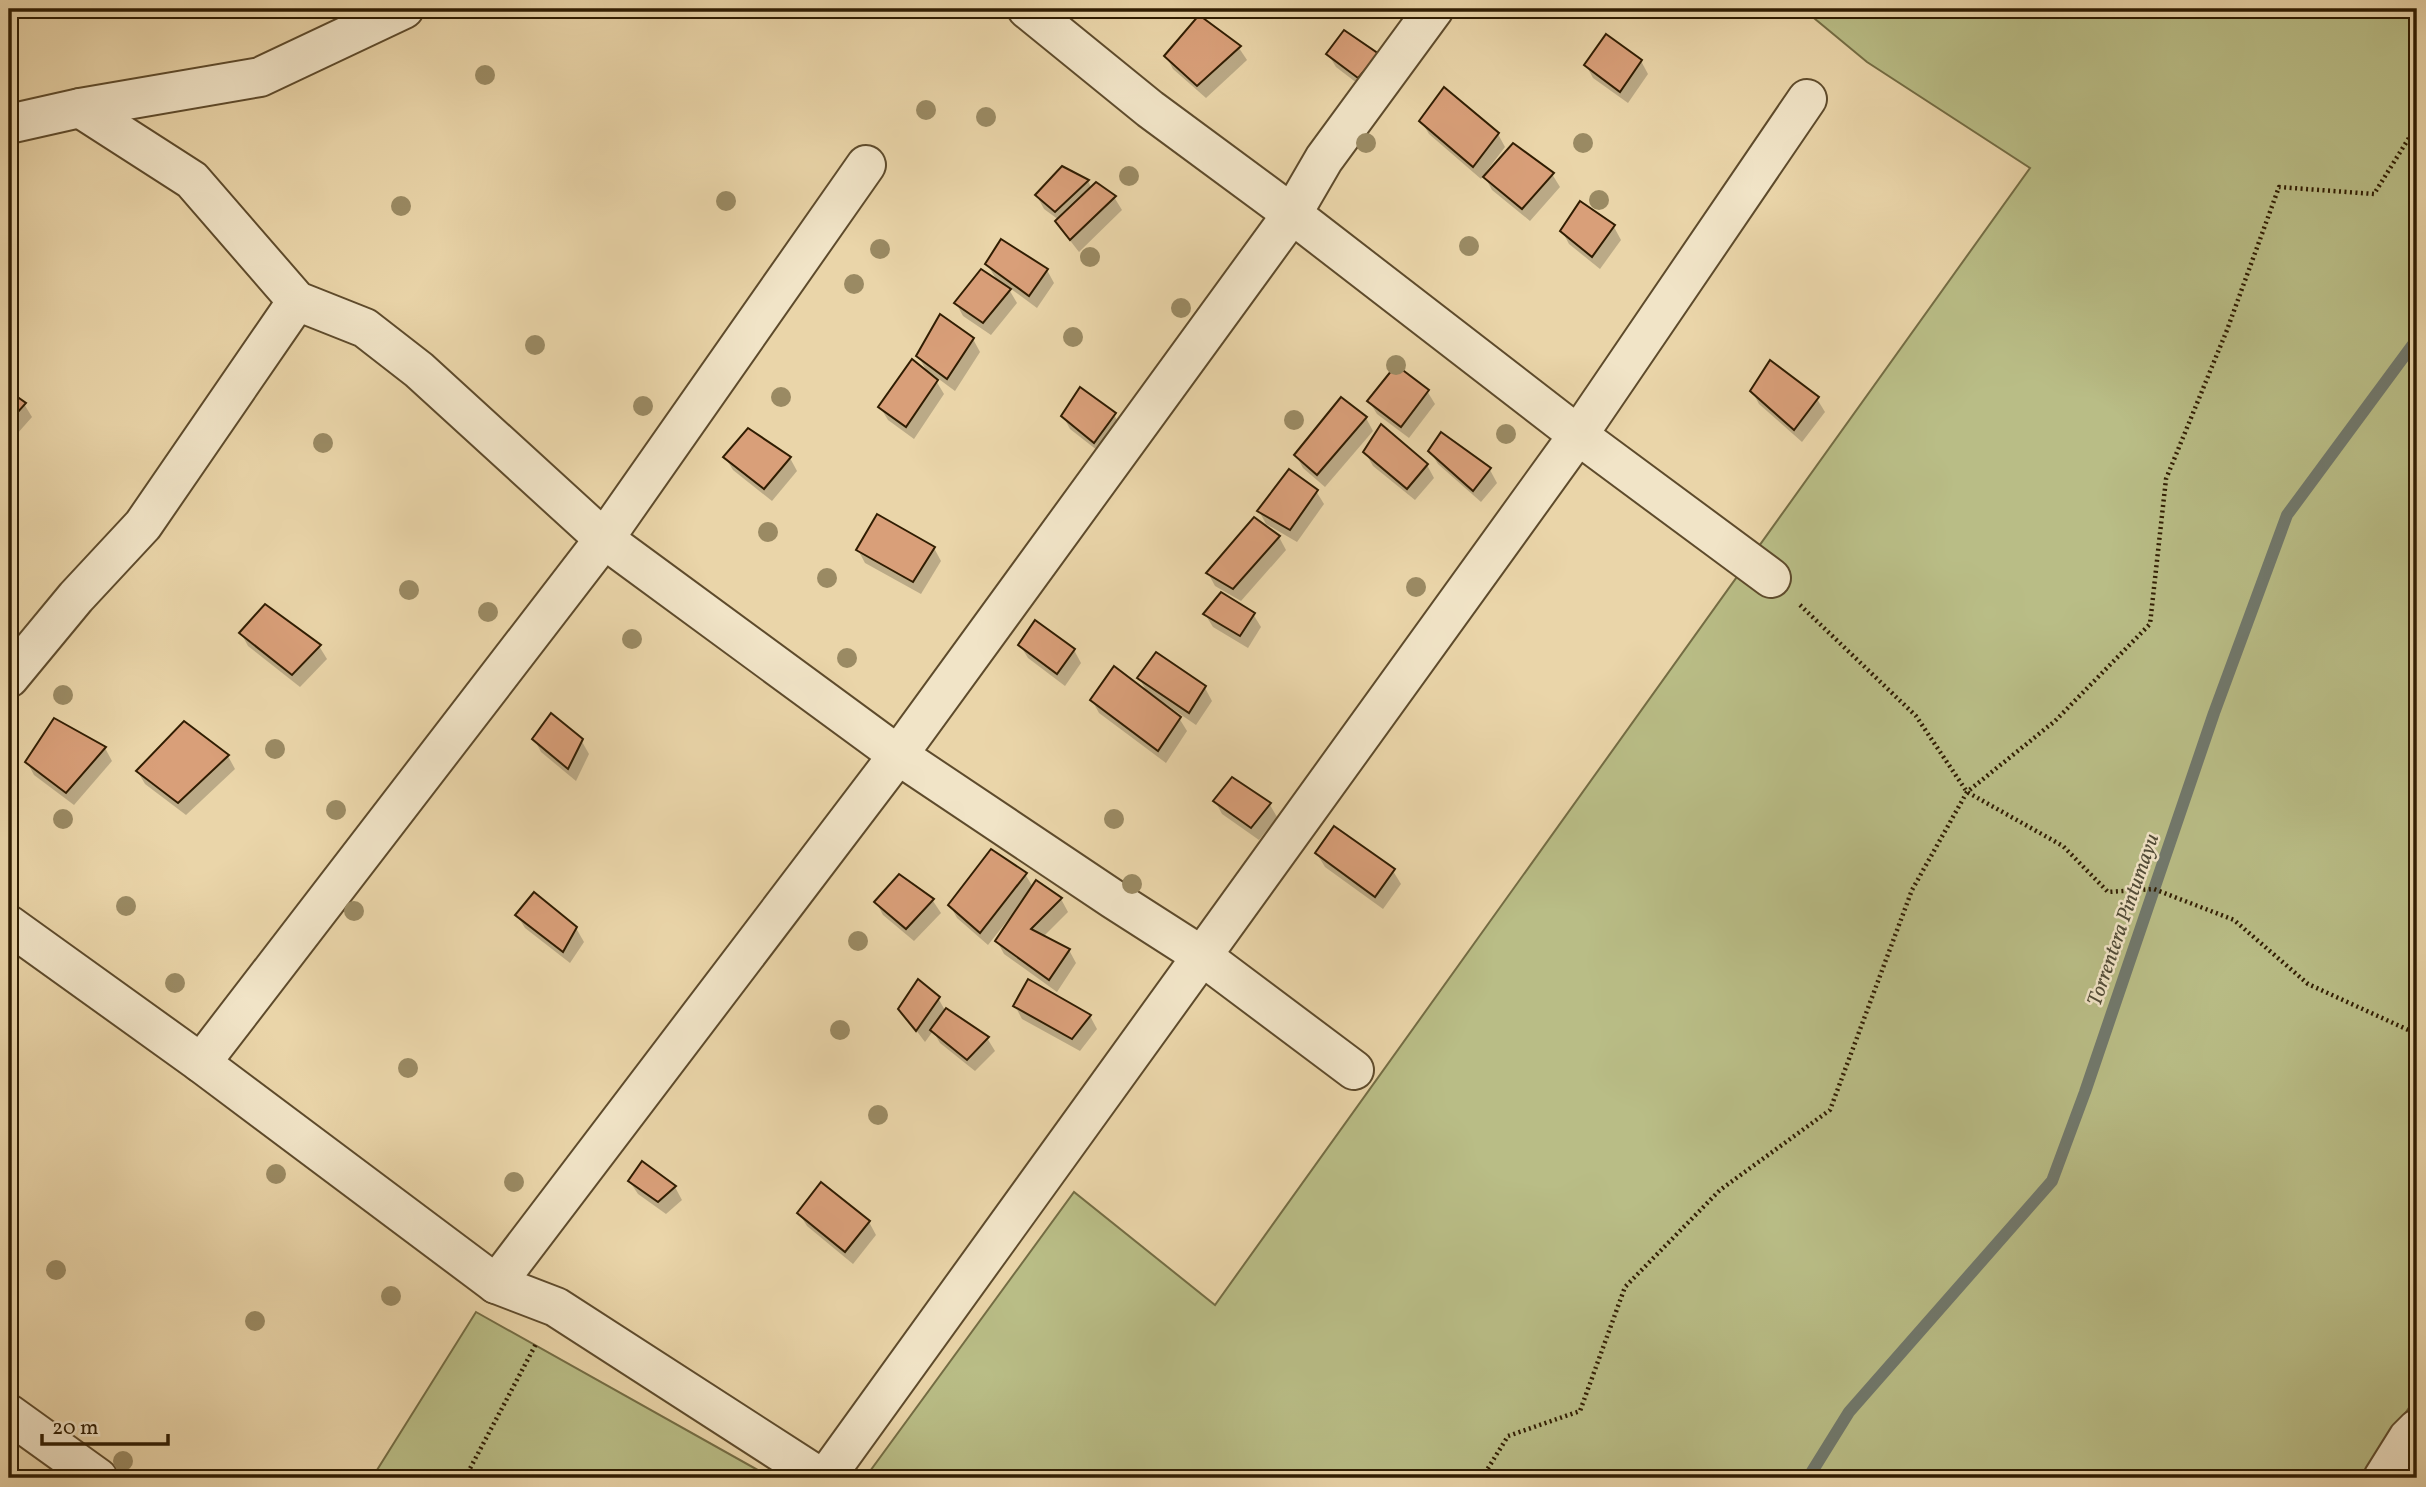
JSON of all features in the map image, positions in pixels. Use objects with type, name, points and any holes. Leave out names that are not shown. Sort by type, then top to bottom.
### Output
[{"type":"street","points":[[9,124],[80,108],[260,77],[404,9]]},
{"type":"street","points":[[1027,9],[1150,109],[1292,214],[1578,435],[1771,578]]},
{"type":"street","points":[[496,1284],[898,755],[1292,214],[1324,159],[1434,9]]},
{"type":"street","points":[[9,925],[201,1063],[496,1284],[556,1307],[823,1478],[1578,435],[1807,99]]},
{"type":"street","points":[[80,108],[192,180],[297,301],[365,328],[376,336],[419,370],[604,539],[898,755],[1113,900],[1202,956],[1354,1070]]},
{"type":"street","points":[[201,1063],[604,539],[866,166]]},
{"type":"street","points":[[9,678],[76,597],[143,526],[297,301]]},
{"type":"street","points":[[9,1414],[98,1478]]},
{"type":"street","points":[[2383,1478],[2408,1438],[2417,1429]]},
{"type":"path","points":[[1482,1478],[1508,1436],[1580,1410],[1625,1287],[1720,1191],[1830,1110],[1912,890],[1967,792],[2055,721],[2150,624],[2166,479],[2227,330],[2279,187],[2374,194],[2417,125]]},
{"type":"path","points":[[1771,578],[1916,716],[1967,792],[2063,846],[2108,892],[2154,889],[2234,920],[2308,984],[2417,1034]]},
{"type":"path","points":[[465,1478],[556,1307]]},
{"type":"green space","points":[[1803,9],[2417,9],[2417,1396],[2361,1478],[865,1478],[1074,1192],[1215,1305],[2030,168],[1867,62]]},
{"type":"green space","points":[[476,1312],[772,1478],[372,1478]]},
{"type":"building","points":[[1199,15],[1241,46],[1197,86],[1164,56]]},
{"type":"building","points":[[1344,30],[1379,54],[1358,78],[1326,54]]},
{"type":"building","points":[[1606,34],[1642,60],[1620,92],[1584,65]]},
{"type":"building","points":[[1444,87],[1499,133],[1473,167],[1419,121]]},
{"type":"building","points":[[1513,143],[1554,173],[1522,209],[1483,177]]},
{"type":"building","points":[[1062,166],[1089,180],[1055,212],[1035,195]]},
{"type":"building","points":[[1096,182],[1116,196],[1070,240],[1055,221]]},
{"type":"building","points":[[1580,201],[1615,225],[1592,257],[1560,231]]},
{"type":"building","points":[[1001,239],[1048,269],[1029,296],[985,264]]},
{"type":"building","points":[[981,269],[1011,289],[983,323],[954,303]]},
{"type":"building","points":[[940,314],[974,338],[947,379],[916,356]]},
{"type":"building","points":[[912,359],[938,380],[906,427],[878,407]]},
{"type":"building","points":[[1770,360],[1819,397],[1794,430],[1750,391]]},
{"type":"building","points":[[1396,365],[1429,390],[1401,427],[1367,401]]},
{"type":"building","points":[[1080,387],[1116,413],[1094,443],[1061,416]]},
{"type":"building","points":[[9,391],[26,403],[9,422]]},
{"type":"building","points":[[1341,397],[1367,417],[1317,475],[1294,455]]},
{"type":"building","points":[[1381,424],[1428,464],[1407,489],[1363,452]]},
{"type":"building","points":[[748,428],[791,457],[764,489],[723,457]]},
{"type":"building","points":[[1441,432],[1491,468],[1473,491],[1428,451]]},
{"type":"building","points":[[1289,469],[1318,490],[1290,530],[1257,511]]},
{"type":"building","points":[[877,514],[935,547],[913,582],[856,550]]},
{"type":"building","points":[[1254,517],[1280,536],[1233,589],[1206,573]]},
{"type":"building","points":[[1221,592],[1255,613],[1240,636],[1203,614]]},
{"type":"building","points":[[265,604],[321,645],[292,675],[239,633]]},
{"type":"building","points":[[1035,620],[1075,649],[1057,674],[1018,645]]},
{"type":"building","points":[[1156,652],[1206,686],[1189,713],[1137,678]]},
{"type":"building","points":[[1114,666],[1181,717],[1158,751],[1090,700]]},
{"type":"building","points":[[551,713],[583,739],[568,769],[532,739]]},
{"type":"building","points":[[54,718],[106,747],[66,793],[25,762]]},
{"type":"building","points":[[184,721],[229,755],[178,803],[136,771]]},
{"type":"building","points":[[1232,777],[1271,803],[1251,828],[1213,801]]},
{"type":"building","points":[[1334,826],[1395,869],[1375,897],[1315,853]]},
{"type":"building","points":[[991,849],[1027,873],[980,933],[948,905]]},
{"type":"building","points":[[899,874],[934,899],[906,929],[874,902]]},
{"type":"building","points":[[1036,880],[1062,898],[1031,929],[1070,949],[1049,980],[995,941]]},
{"type":"building","points":[[534,892],[577,927],[563,952],[515,915]]},
{"type":"building","points":[[918,979],[940,997],[916,1031],[898,1009]]},
{"type":"building","points":[[1028,979],[1091,1015],[1072,1039],[1013,1006]]},
{"type":"building","points":[[946,1008],[989,1037],[967,1060],[930,1030]]},
{"type":"building","points":[[642,1161],[676,1186],[658,1202],[628,1181]]},
{"type":"building","points":[[821,1182],[870,1221],[845,1252],[797,1213]]},
{"type":"waterway","name":"Torrentera Pintumayu","points":[[1808,1478],[1849,1412],[2052,1181],[2214,713],[2287,515],[2417,339]]}]
